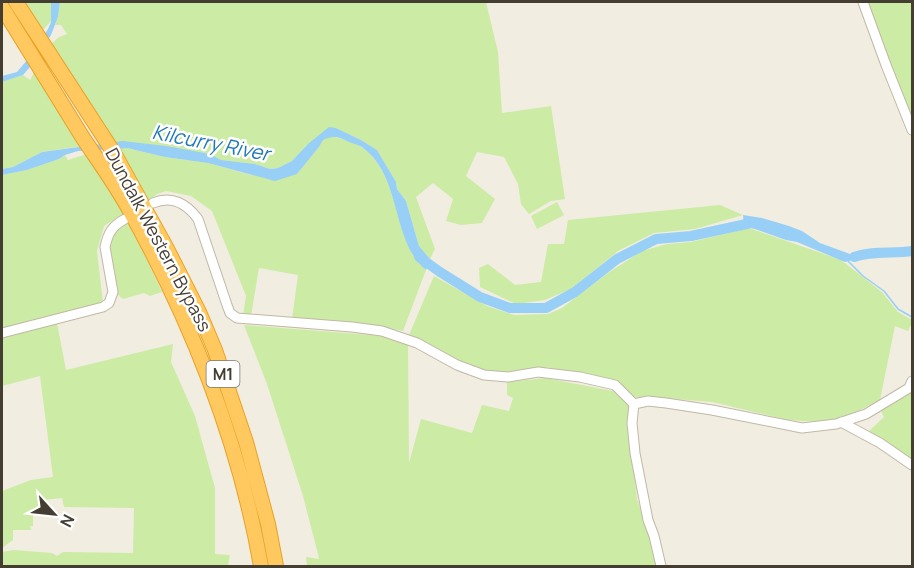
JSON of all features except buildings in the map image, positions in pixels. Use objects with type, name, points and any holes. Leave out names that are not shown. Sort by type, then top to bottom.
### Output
[{"type":"highway","name":"Dundalk Western Bypass","points":[[16,2],[114,153],[199,312],[215,350],[246,442],[268,524],[276,567]]},
{"type":"highway","name":"Dundalk Western Bypass","points":[[2,7],[128,208],[180,311],[204,366],[237,461],[261,567]]},
{"type":"street","points":[[863,2],[912,130]]},
{"type":"street","points":[[153,203],[160,200],[176,201],[192,210],[198,219],[230,313],[237,318],[382,331],[417,343],[457,365],[484,375],[508,377],[538,372],[580,377],[615,386],[634,404]]},
{"type":"street","points":[[2,333],[103,307],[110,303],[113,292],[105,247],[113,227],[125,219]]},
{"type":"street","points":[[634,404],[666,403],[802,428],[841,422],[866,414],[909,388],[912,381]]},
{"type":"street","points":[[634,404],[632,423],[635,453],[648,520],[661,567]]},
{"type":"street","points":[[841,422],[880,443],[912,465]]},
{"type":"green space","points":[[25,2],[51,2],[51,21],[43,30]]},
{"type":"green space","points":[[60,2],[486,2],[498,52],[502,113],[551,106],[565,199],[551,201],[529,214],[521,204],[518,184],[504,157],[477,152],[466,176],[495,199],[482,223],[461,225],[446,221],[453,199],[433,183],[416,197],[435,249],[430,259],[419,246],[406,201],[397,189],[396,182],[377,150],[336,128],[308,144],[292,161],[270,169],[255,164],[221,160],[210,154],[113,142],[51,44],[67,34],[61,25],[55,25]]},
{"type":"green space","points":[[866,2],[912,2],[912,116],[893,76]]},
{"type":"green space","points":[[35,70],[83,146],[42,152],[13,167],[2,169],[2,82],[23,75],[30,80]]},
{"type":"green space","points":[[332,136],[360,146],[376,161],[385,176],[407,243],[426,270],[403,331],[379,326],[292,319],[298,275],[259,268],[251,316],[243,316],[246,296],[212,211],[191,196],[166,191],[157,194],[149,201],[118,148],[208,163],[251,175],[297,174],[323,139]]},
{"type":"green space","points":[[87,154],[124,214],[104,226],[97,251],[103,303],[2,329],[2,175],[27,170],[65,155],[68,160]]},
{"type":"green space","points":[[557,202],[564,215],[537,229],[531,216]]},
{"type":"green space","points":[[720,205],[743,215],[695,229],[654,233],[618,251],[571,289],[545,300],[516,304],[480,287],[479,268],[488,264],[515,285],[541,282],[548,244],[564,244],[568,220]]},
{"type":"green space","points":[[129,222],[162,292],[150,296],[144,293],[123,299],[115,292],[109,247],[112,235]]},
{"type":"green space","points":[[749,228],[841,260],[882,292],[898,312],[912,320],[908,331],[895,326],[880,400],[842,419],[819,422],[788,420],[712,402],[640,399],[631,395],[616,382],[546,367],[502,374],[479,370],[409,335],[434,276],[487,306],[514,315],[548,314],[562,308],[608,273],[642,251]]},
{"type":"green space","points":[[57,323],[66,370],[173,344],[171,362],[195,416],[215,488],[215,554],[230,555],[228,566],[2,566],[2,552],[14,550],[52,553],[57,556],[63,552],[133,553],[134,508],[64,507],[62,498],[43,500],[39,510],[33,511],[31,530],[13,530],[13,540],[2,548],[2,491],[31,480],[53,477],[40,376],[2,386],[2,336]]},
{"type":"green space","points":[[244,325],[384,336],[408,344],[409,463],[421,419],[472,433],[482,405],[509,411],[513,398],[507,395],[507,382],[545,378],[613,391],[630,406],[628,432],[637,499],[651,540],[656,566],[307,566],[306,557],[319,559],[303,496],[267,384]]},
{"type":"green space","points":[[912,388],[912,463],[867,433],[884,417],[880,409]]},
{"type":"water","points":[[51,2],[60,2],[58,17],[51,35],[23,75],[2,82],[2,76],[17,72],[48,29],[51,22]]},
{"type":"water","points":[[329,127],[336,128],[377,150],[396,182],[397,189],[406,201],[419,246],[430,259],[426,270],[415,257],[407,242],[391,191],[375,160],[362,147],[339,138],[323,140],[297,174],[275,181],[208,163],[165,157],[128,148],[78,151],[27,170],[2,175],[2,169],[13,167],[42,152],[123,141],[166,146],[210,154],[221,160],[255,164],[270,169],[278,168],[292,161]]},
{"type":"water","points":[[743,215],[789,226],[802,231],[820,243],[850,254],[867,251],[867,256],[845,262],[797,242],[744,225]]},
{"type":"waterway","name":"Kilcurry River","points":[[419,257],[480,297],[510,308],[546,308],[575,292],[617,259],[656,239],[691,236],[751,223],[757,224]]},
{"type":"waterway","points":[[854,257],[912,251]]},
{"type":"waterway","name":"Kilcurry River","points":[[848,261],[863,276],[884,291],[898,309],[912,317]]}]
